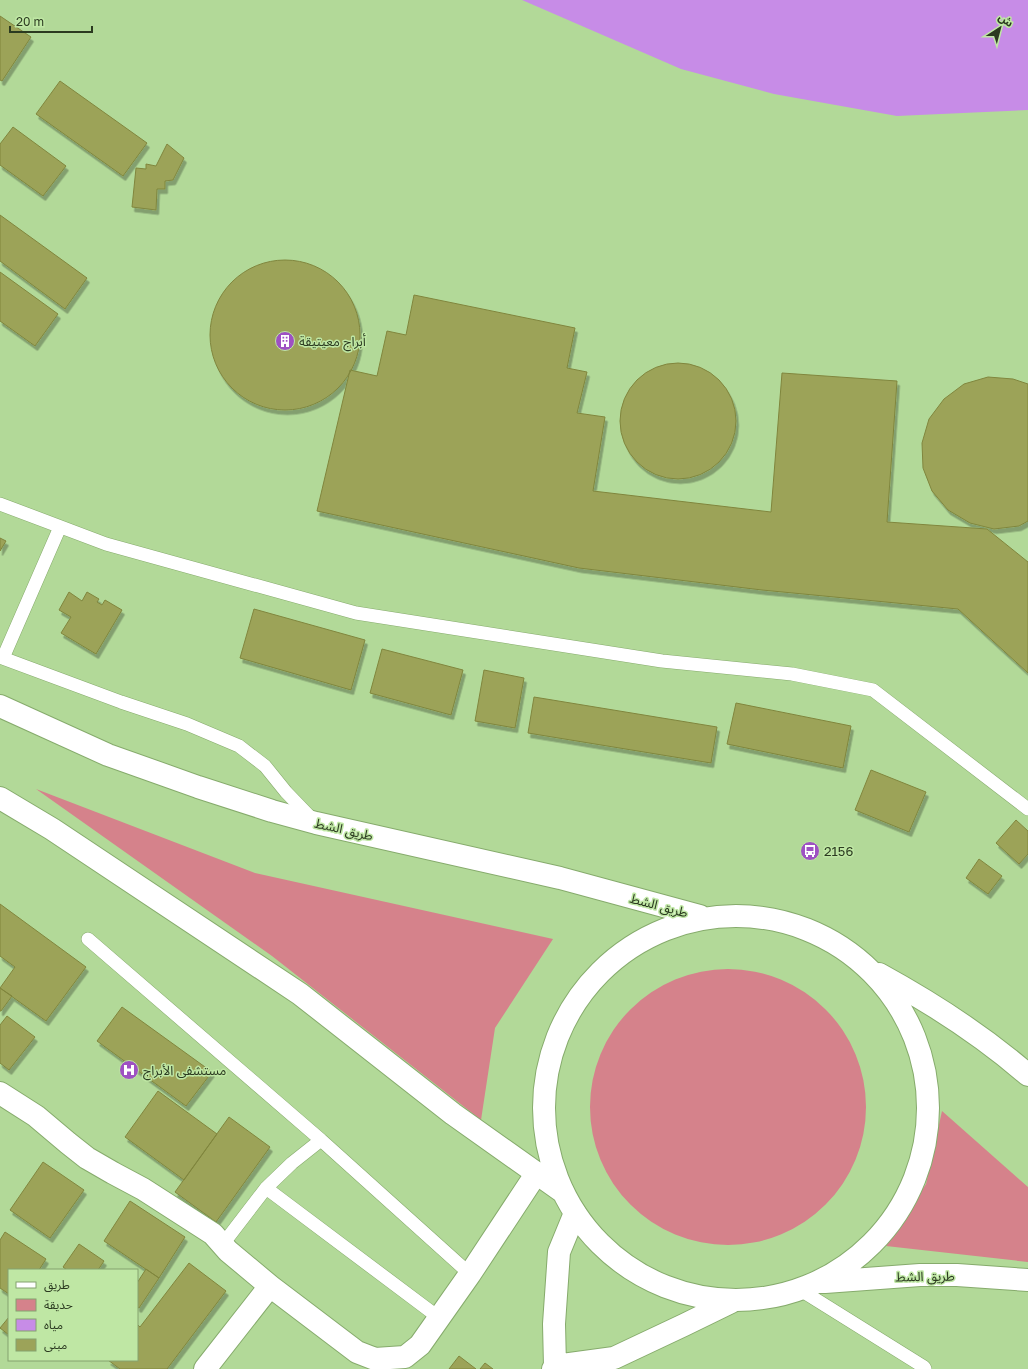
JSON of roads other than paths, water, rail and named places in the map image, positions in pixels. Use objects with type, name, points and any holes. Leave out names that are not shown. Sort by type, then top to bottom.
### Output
[{"type":"main road","name":"طريق الشط","points":[[0,706],[108,755],[198,787],[272,811],[316,823],[560,878],[700,916]]},
{"type":"main road","points":[[0,798],[59,833],[300,994],[453,1114],[563,1192]]},
{"type":"main road","points":[[731,1302],[685,1294],[642,1276],[605,1249],[575,1213],[563,1192],[548,1150],[544,1107],[549,1064],[563,1023],[587,987],[618,956],[655,934],[700,916],[742,916],[788,923],[831,941],[869,969],[920,997],[970,1028],[1028,1075]]},
{"type":"main road","points":[[575,1213],[559,1252],[554,1324],[554,1367],[610,1364],[731,1302],[799,1289],[821,1282],[860,1257],[892,1224],[915,1183],[927,1138],[929,1092],[919,1047],[899,1005],[869,969]]},
{"type":"main road","points":[[0,1094],[36,1116],[87,1158],[143,1189],[213,1234],[228,1251],[270,1286],[357,1352],[375,1359],[401,1363],[420,1345],[438,1317],[470,1274],[536,1174]]},
{"type":"main road","name":"طريق الشط","points":[[821,1282],[927,1275],[957,1275],[1028,1280]]},
{"type":"main road","points":[[205,1369],[270,1286]]},
{"type":"lane","points":[[0,504],[106,544],[356,613],[662,661],[792,674],[873,690],[1028,809]]},
{"type":"lane","points":[[60,527],[1,657],[121,702],[187,724],[239,746],[265,766],[286,792],[316,823]]},
{"type":"lane","points":[[88,939],[321,1140],[470,1274]]},
{"type":"lane","points":[[223,1244],[266,1188],[292,1163],[321,1140]]},
{"type":"lane","points":[[266,1188],[438,1317]]},
{"type":"lane","points":[[799,1289],[925,1369]]},
{"type":"water","points":[[522,0],[1028,0],[1028,110],[897,116],[774,94],[681,69]]},
{"type":"place","name":"أبراج معيتيقة","points":[[285,341]]},
{"type":"place","name":"2156","points":[[810,851]]},
{"type":"place","name":"مستشفى الأبراج","points":[[129,1070]]}]
